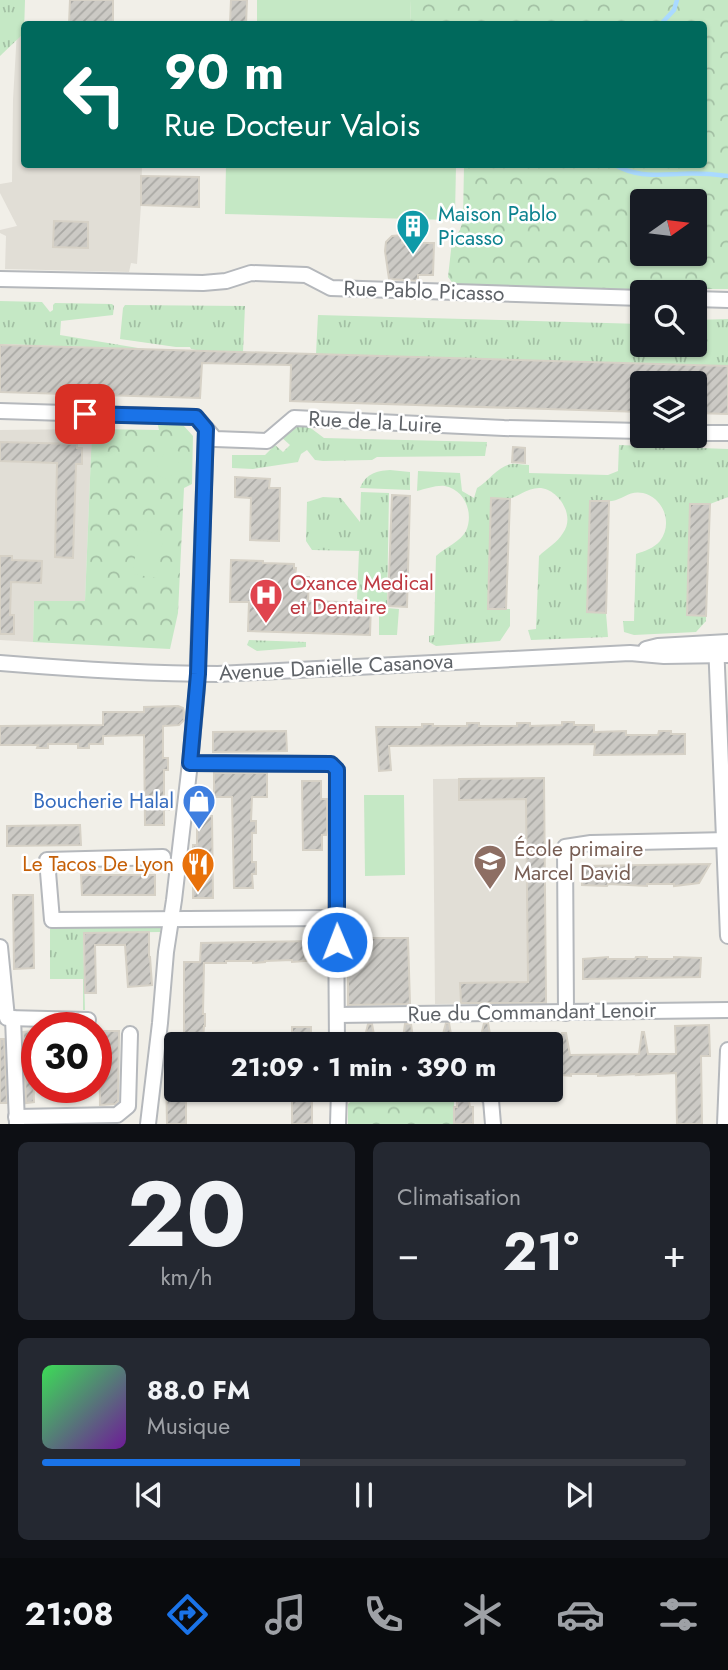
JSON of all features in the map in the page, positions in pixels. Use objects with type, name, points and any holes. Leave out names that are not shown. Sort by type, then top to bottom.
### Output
[{"type":"street","name":"Rue Pablo Picasso","points":[[0,279],[203,283],[226,281],[251,273],[306,275],[331,288],[630,298]]},
{"type":"street","points":[[707,299],[728,300]]},
{"type":"street","name":"Rue de la Luire","points":[[0,411],[196,417],[215,439],[267,441],[294,418],[630,431]]},
{"type":"street","points":[[148,1124],[198,674],[206,429]]},
{"type":"street","points":[[707,433],[728,433]]},
{"type":"street","name":"Avenue Danielle Casanova","points":[[0,663],[137,673],[198,674],[630,653],[658,646],[724,649]]},
{"type":"street","points":[[724,649],[728,936]]},
{"type":"street","points":[[190,763],[331,764],[337,770],[337,1032]]},
{"type":"street","points":[[566,1013],[565,847],[591,843],[726,840]]},
{"type":"street","points":[[163,857],[47,860],[52,919],[337,918]]},
{"type":"street","points":[[0,947],[7,1017],[21,1018]]},
{"type":"street","name":"Rue du Commandant Lenoir","points":[[337,1016],[728,1010]]},
{"type":"street","points":[[13,1018],[17,1121],[117,1115],[128,1106],[130,1034]]},
{"type":"street","points":[[725,1124],[728,1050]]},
{"type":"street","points":[[338,1124],[339,1102]]},
{"type":"street","points":[[491,1102],[493,1124]]},
{"type":"shaded area","points":[[17,30],[21,30],[21,168],[142,168],[137,264],[131,263],[129,272],[5,269],[6,236],[0,233],[0,230],[17,226],[0,193],[0,184],[12,182]]},
{"type":"shaded area","points":[[92,429],[85,601],[34,601],[33,642],[0,640],[0,430]]},
{"type":"shaded area","name":"École primaire Marcel David","points":[[544,778],[546,1003],[435,1004],[433,779]]},
{"type":"green space","points":[[0,0],[25,0],[21,36],[0,56]]},
{"type":"green space","points":[[257,0],[411,0],[410,21],[257,21]]},
{"type":"green space","points":[[411,0],[728,0],[728,289],[707,289],[707,280],[630,280],[630,289],[454,285],[448,277],[452,241],[463,220],[464,168],[707,168],[707,21],[410,21]]},
{"type":"green space","points":[[226,168],[456,168],[455,215],[450,220],[225,214]]},
{"type":"green space","points":[[0,301],[42,302],[50,312],[55,303],[112,304],[113,315],[61,321],[60,335],[144,349],[0,344]]},
{"type":"green space","points":[[125,305],[245,306],[243,352],[201,351],[190,347],[120,339]]},
{"type":"green space","points":[[318,315],[630,324],[630,357],[707,357],[707,320],[728,319],[728,366],[316,354]]},
{"type":"green space","points":[[300,420],[324,438],[487,442],[485,456],[377,457],[372,460],[323,461],[315,460],[307,450],[301,454],[298,462],[253,469],[232,468],[232,455],[265,455],[275,445],[283,452],[290,445],[281,437]]},
{"type":"green space","points":[[157,421],[183,425],[193,436],[192,484],[184,488],[178,613],[170,649],[33,642],[34,601],[85,601],[92,429],[159,430]]},
{"type":"green space","points":[[619,445],[630,445],[630,448],[728,449],[728,497],[710,504],[690,504],[687,615],[706,616],[706,621],[696,632],[634,635],[624,632],[623,621],[634,621],[636,554],[658,543],[666,527],[661,506],[650,496],[638,492],[612,501],[590,501],[587,612],[606,613],[608,637],[531,640],[528,630],[536,629],[539,556],[561,536],[567,519],[563,504],[558,498],[546,489],[539,488],[508,499],[491,498],[489,609],[510,609],[510,626],[500,641],[436,646],[429,642],[429,636],[434,635],[436,556],[463,535],[469,517],[463,497],[452,488],[438,486],[417,491],[418,471],[460,473],[462,491],[474,498],[477,488],[501,468],[511,464],[529,465],[529,473],[608,475],[618,471]]},
{"type":"green space","points":[[168,446],[183,454],[169,480],[154,473]]},
{"type":"green space","points":[[390,470],[410,472],[410,490],[360,488],[372,474]]},
{"type":"green space","points":[[361,492],[389,493],[387,608],[399,609],[397,635],[379,635],[379,609],[370,609],[370,603],[357,599],[359,551],[312,550],[306,541],[307,502],[323,497],[341,498],[360,522]]},
{"type":"green space","points":[[140,530],[164,535],[156,578],[132,574]]},
{"type":"green space","points":[[249,640],[306,642],[306,647],[257,651],[247,645]]},
{"type":"green space","points":[[364,795],[404,795],[405,875],[365,876]]},
{"type":"green space","points":[[50,927],[161,927],[160,932],[83,933],[85,1010],[83,1010],[83,979],[50,979]]},
{"type":"green space","points":[[454,1102],[454,1124],[348,1124],[348,1104]]},
{"type":"building","points":[[70,0],[113,0],[113,21],[69,21]]},
{"type":"building","points":[[231,0],[247,0],[246,21],[230,21]]},
{"type":"building","points":[[141,176],[199,177],[199,207],[141,205]]},
{"type":"building","points":[[54,221],[88,222],[88,248],[53,247]]},
{"type":"building","name":"Maison Pablo Picasso","points":[[402,235],[402,243],[434,243],[433,275],[418,275],[418,281],[389,279],[386,242],[392,236]]},
{"type":"building","points":[[0,345],[728,366],[728,414],[707,413],[707,371],[630,371],[630,412],[290,401],[291,365],[202,363],[200,398],[0,392]]},
{"type":"building","points":[[0,442],[77,444],[77,448],[82,448],[82,464],[76,464],[73,558],[55,557],[57,463],[0,461]]},
{"type":"building","points":[[513,447],[525,448],[525,463],[512,462]]},
{"type":"building","points":[[235,477],[270,479],[269,488],[280,488],[279,541],[250,540],[251,498],[235,497]]},
{"type":"building","points":[[392,495],[410,496],[407,607],[388,606]]},
{"type":"building","points":[[491,498],[510,499],[506,609],[488,609]]},
{"type":"building","points":[[590,501],[609,501],[606,613],[587,612]]},
{"type":"building","points":[[690,504],[710,504],[706,616],[687,615]]},
{"type":"building","points":[[0,556],[12,556],[12,560],[42,561],[41,583],[11,582],[10,615],[14,615],[14,634],[0,634]]},
{"type":"building","points":[[231,560],[294,564],[295,577],[309,577],[308,601],[371,603],[370,635],[248,631],[249,602],[230,602]]},
{"type":"building","points":[[144,707],[183,708],[184,720],[179,725],[163,726],[163,758],[168,758],[168,770],[164,770],[164,799],[169,799],[169,810],[164,810],[164,825],[145,825],[144,735],[103,736],[103,744],[89,744],[89,748],[78,748],[78,744],[48,744],[48,748],[37,748],[38,745],[0,745],[0,726],[103,725],[103,712],[144,712]]},
{"type":"building","points":[[562,722],[594,725],[594,732],[626,731],[626,735],[658,735],[659,731],[671,731],[671,734],[685,734],[685,754],[594,755],[595,744],[389,746],[391,770],[379,771],[376,727],[422,727],[422,724],[467,726],[467,723],[479,723],[479,726],[517,726],[517,723],[530,723],[530,726],[562,725]]},
{"type":"building","points":[[286,731],[287,751],[213,752],[213,732]]},
{"type":"building","points":[[214,773],[267,773],[267,797],[252,797],[251,821],[256,821],[256,833],[252,833],[252,862],[256,862],[256,874],[252,874],[253,888],[234,888],[232,797],[214,797]]},
{"type":"building","points":[[544,778],[546,1003],[461,1003],[460,983],[528,982],[526,799],[459,800],[459,779]]},
{"type":"building","points":[[302,781],[321,781],[321,799],[327,799],[327,831],[326,835],[322,835],[322,850],[303,850]]},
{"type":"building","points":[[197,816],[212,816],[213,898],[193,898],[193,845],[197,845]]},
{"type":"building","points":[[80,825],[81,845],[7,846],[7,826]]},
{"type":"building","points":[[710,864],[699,883],[674,886],[582,885],[582,866]]},
{"type":"building","points":[[81,875],[155,875],[155,895],[82,895]]},
{"type":"building","points":[[13,895],[33,895],[34,968],[14,969]]},
{"type":"building","points":[[149,932],[152,985],[128,987],[125,945],[95,945],[96,993],[85,993],[84,933]]},
{"type":"building","points":[[348,938],[408,938],[410,1004],[348,1005]]},
{"type":"building","points":[[317,941],[318,960],[204,963],[204,1032],[184,1032],[184,962],[200,962],[201,943]]},
{"type":"building","points":[[701,958],[700,977],[583,979],[583,959]]},
{"type":"building","points":[[446,1023],[449,1023],[451,1032],[444,1032]]},
{"type":"building","points":[[484,1023],[488,1023],[490,1032],[482,1032]]},
{"type":"building","points":[[368,1024],[372,1024],[374,1032],[366,1032]]},
{"type":"building","points":[[405,1024],[411,1024],[412,1032],[404,1032]]},
{"type":"building","points":[[709,1025],[710,1056],[701,1056],[702,1124],[677,1124],[676,1073],[563,1075],[563,1033],[566,1033],[570,1055],[639,1054],[642,1032],[648,1054],[676,1054],[675,1026]]},
{"type":"building","points":[[292,1027],[311,1027],[311,1032],[292,1032]]},
{"type":"building","points":[[112,1031],[119,1031],[118,1101],[115,1104],[100,1105],[112,1103]]},
{"type":"building","points":[[0,1039],[4,1039],[7,1103],[0,1103]]},
{"type":"building","points":[[167,1102],[186,1102],[186,1124],[167,1124]]},
{"type":"building","points":[[292,1102],[312,1102],[312,1124],[292,1124]]},
{"type":"building","points":[[457,1102],[469,1102],[470,1107],[473,1107],[473,1124],[454,1124],[454,1107],[457,1107]]},
{"type":"waterway","points":[[664,21],[674,10],[677,0]]},
{"type":"waterway","points":[[622,168],[645,174],[728,176]]},
{"type":"place","name":"Maison Pablo Picasso","points":[[413,256]]},
{"type":"place","name":"Oxance Medical et Dentaire","points":[[266,625]]},
{"type":"place","name":"Boucherie Halal","points":[[199,831]]},
{"type":"place","name":"École primaire Marcel David","points":[[490,891]]},
{"type":"place","name":"Le Tacos De Lyon","points":[[198,894]]},
{"type":"route","points":[[85,414],[196,417],[206,429],[198,674],[190,763],[331,764],[337,770],[337,942]]}]
